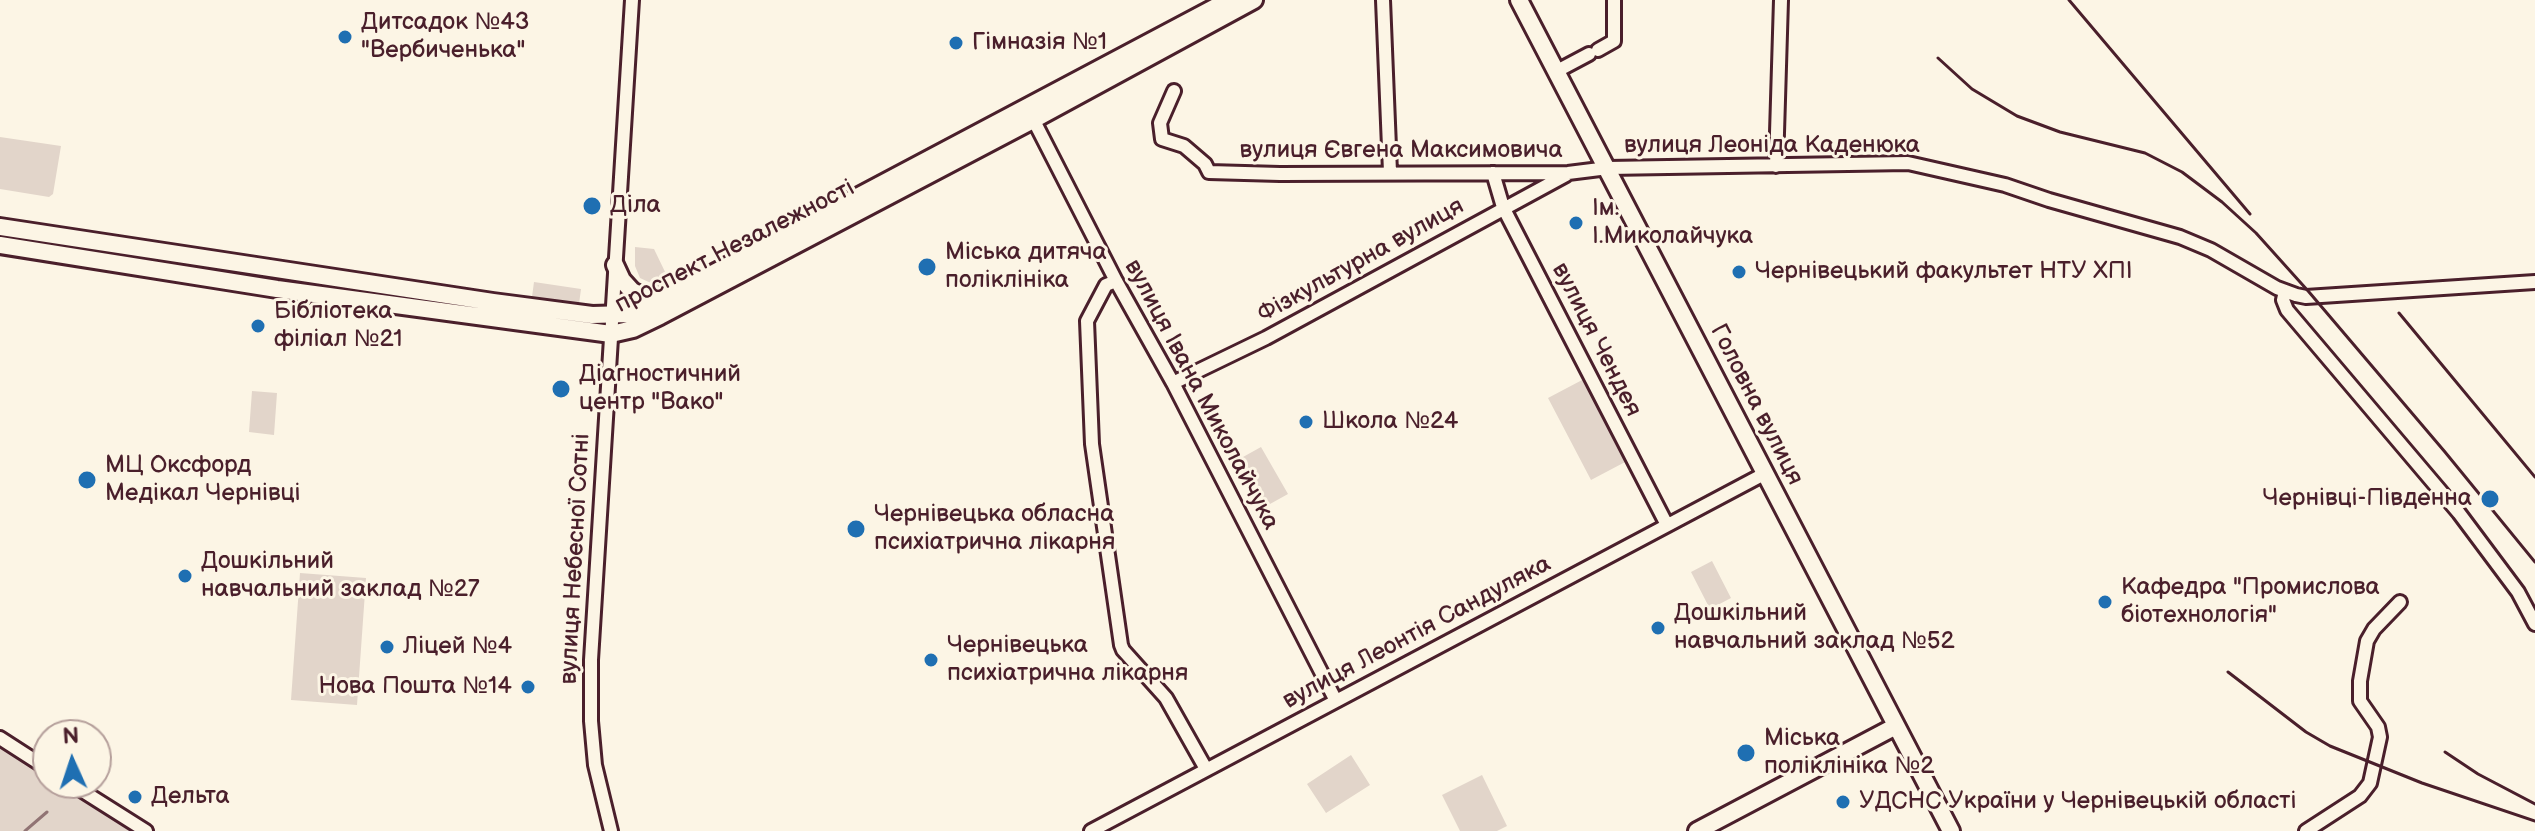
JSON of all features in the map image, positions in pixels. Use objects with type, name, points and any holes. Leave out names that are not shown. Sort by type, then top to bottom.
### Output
[{"type":"main road","name":"проспект Незалежності","points":[[0,245],[292,291],[611,334],[633,329],[660,316],[1030,114],[1229,0]]},
{"type":"main road","name":"проспект Незалежності","points":[[0,227],[493,302],[612,316],[628,314],[674,294],[1254,0]]},
{"type":"main road","name":"Головна вулиця","points":[[1519,0],[1951,831]]},
{"type":"main road","points":[[615,265],[622,280],[640,295],[661,297],[674,294]]},
{"type":"main road","points":[[1697,831],[1896,726]]},
{"type":"street","name":"вулиця Небесної Сотні","points":[[611,831],[595,765],[591,685],[632,0]]},
{"type":"street","points":[[1383,0],[1390,172]]},
{"type":"street","points":[[1557,71],[1614,41],[1614,0]]},
{"type":"street","points":[[1776,166],[1781,0]]},
{"type":"street","name":"вулиця Євгена Максимовича","points":[[1174,91],[1160,123],[1162,139],[1184,146],[1205,164],[1209,172],[1568,173],[1608,168]]},
{"type":"street","name":"вулиця Івана Миколайчука","points":[[1030,114],[1116,281],[1173,383],[1336,701]]},
{"type":"street","name":"вулиця Леоніда Каденюка","points":[[1608,168],[1908,163],[1990,181],[2180,237],[2211,250],[2285,291],[2306,297],[2535,282]]},
{"type":"street","name":"вулиця Чендея","points":[[1493,173],[1503,207],[1667,525]]},
{"type":"street","name":"Фізкультурна вулиця","points":[[1173,383],[1266,338],[1568,173]]},
{"type":"street","points":[[1116,281],[1106,285],[1087,321],[1092,444],[1121,645],[1166,698],[1206,769]]},
{"type":"street","points":[[2285,291],[2283,300],[2287,310],[2428,474],[2518,592],[2535,624]]},
{"type":"street","name":"вулиця Леонтія Сандуляка","points":[[1091,831],[1764,474]]},
{"type":"street","points":[[2306,831],[2360,796],[2370,783],[2380,737],[2378,727],[2360,701],[2360,681],[2367,641],[2374,629],[2400,602]]},
{"type":"street","points":[[0,738],[32,759]]},
{"type":"street","points":[[95,799],[146,831]]},
{"type":"shaded area","points":[[0,137],[61,146],[53,194],[49,197],[0,189]]},
{"type":"shaded area","points":[[635,247],[654,249],[668,278],[653,284],[640,278],[635,266]]},
{"type":"shaded area","points":[[534,282],[581,289],[579,304],[532,297]]},
{"type":"shaded area","points":[[1584,379],[1627,461],[1591,480],[1548,398]]},
{"type":"shaded area","points":[[252,391],[277,393],[274,435],[249,432]]},
{"type":"shaded area","points":[[1261,447],[1288,494],[1261,509],[1234,462]]},
{"type":"shaded area","points":[[1712,561],[1731,598],[1710,609],[1691,572]]},
{"type":"shaded area","points":[[300,573],[366,578],[357,705],[291,700]]},
{"type":"shaded area","points":[[0,737],[32,757],[32,799],[99,799],[150,831],[0,831]]},
{"type":"shaded area","points":[[1351,755],[1370,785],[1326,813],[1307,784]]},
{"type":"shaded area","points":[[1482,775],[1507,826],[1497,831],[1460,831],[1442,795]]},
{"type":"waterway","points":[[25,831],[47,812]]},
{"type":"railway","points":[[2069,0],[2250,214]]},
{"type":"railway","points":[[1938,58],[1972,89],[2017,116],[2060,132],[2145,153],[2182,172],[2222,202],[2256,233],[2309,292],[2535,562]]},
{"type":"railway","points":[[2399,313],[2535,477]]},
{"type":"railway","points":[[2228,672],[2306,732],[2330,746],[2422,783],[2535,821]]},
{"type":"railway","points":[[2445,752],[2478,774],[2535,804]]},
{"type":"place","name":"Дитсадок №43 \"Вербиченька\"","points":[[345,37]]},
{"type":"place","name":"Гімназія №1","points":[[956,43]]},
{"type":"place","name":"Діла","points":[[592,206]]},
{"type":"place","name":"Ім. І.Миколайчука","points":[[1576,223]]},
{"type":"place","name":"Міська дитяча поліклініка","points":[[927,267]]},
{"type":"place","name":"Чернівецький факультет НТУ ХПІ","points":[[1739,272]]},
{"type":"place","name":"Бібліотека філіал №21","points":[[258,326]]},
{"type":"place","name":"Діагностичний центр \"Вако\"","points":[[561,389]]},
{"type":"place","name":"Школа №24","points":[[1306,422]]},
{"type":"place","name":"МЦ Оксфорд Медікал Чернівці","points":[[87,480]]},
{"type":"place","name":"Чернівці-Південна","points":[[2490,499]]},
{"type":"place","name":"Чернівецька обласна психіатрична лікарня","points":[[856,529]]},
{"type":"place","name":"Дошкільний навчальний заклад №27","points":[[185,576]]},
{"type":"place","name":"Кафедра \"Промислова біотехнологія\"","points":[[2105,602]]},
{"type":"place","name":"Дошкільний навчальний заклад №52","points":[[1658,628]]},
{"type":"place","name":"Ліцей №4","points":[[387,647]]},
{"type":"place","name":"Чернівецька психіатрична лікарня","points":[[931,660]]},
{"type":"place","name":"Нова Пошта №14","points":[[528,687]]},
{"type":"place","name":"Міська поліклініка №2","points":[[1746,753]]},
{"type":"place","name":"Дельта","points":[[135,797]]},
{"type":"place","name":"УДСНС України у Чернівецькій області","points":[[1843,802]]}]
